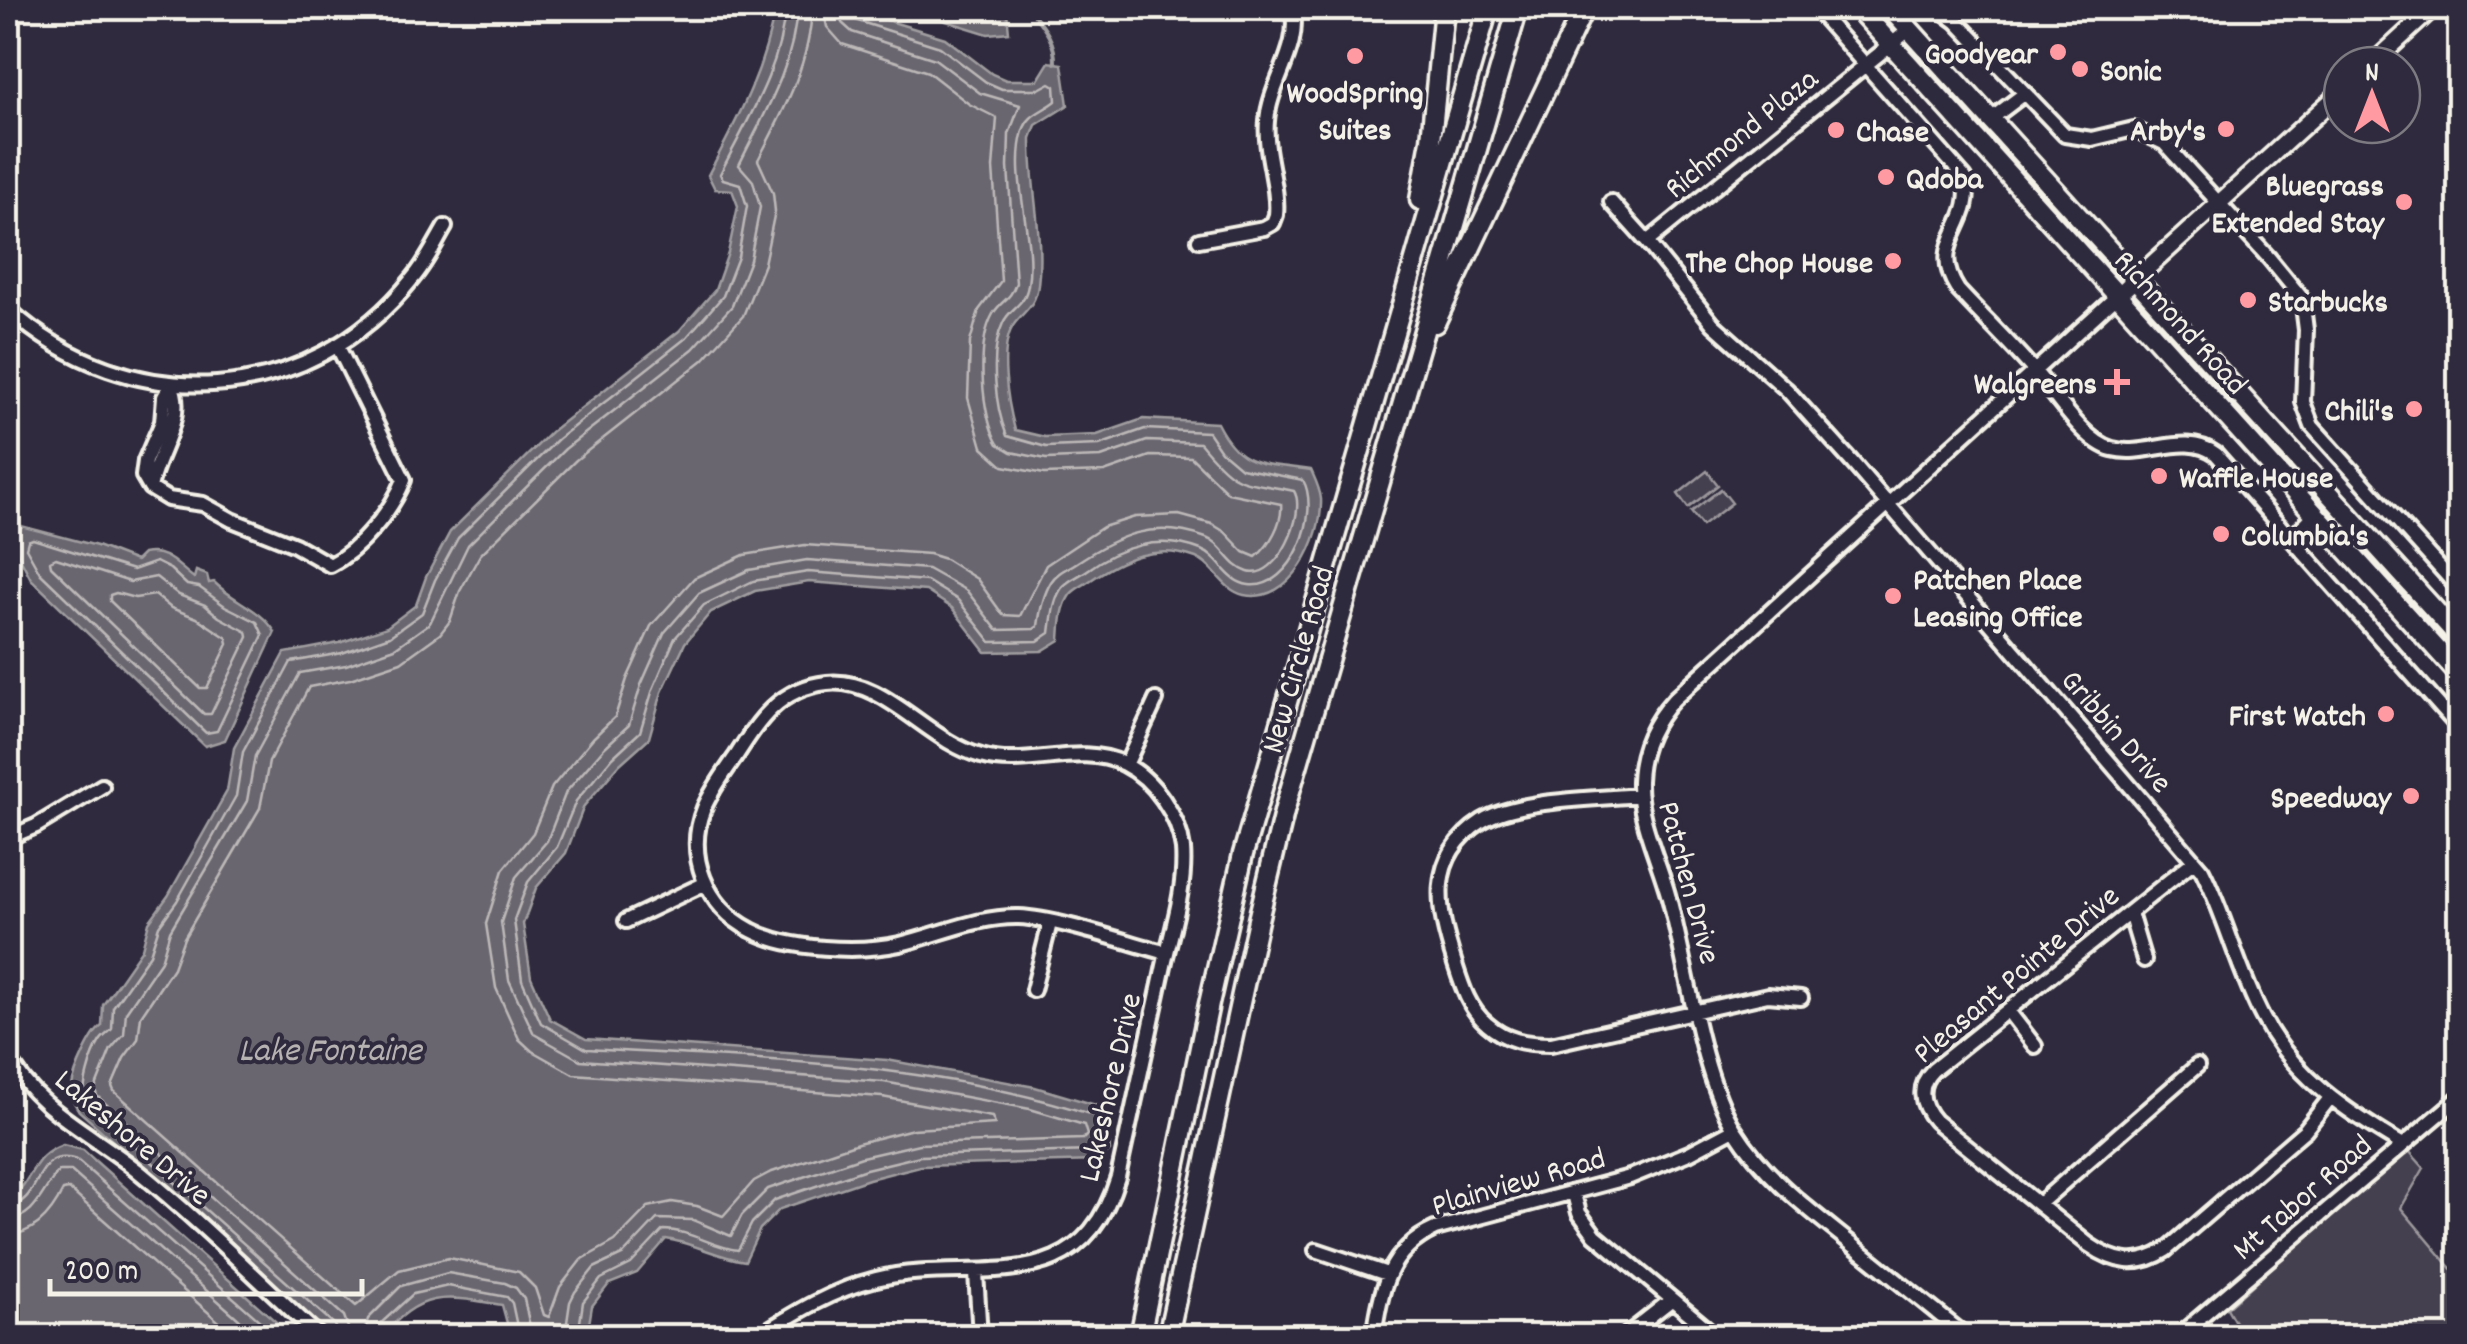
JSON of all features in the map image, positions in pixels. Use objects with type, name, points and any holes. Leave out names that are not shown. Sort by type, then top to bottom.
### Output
[{"type":"highway","points":[[1373,401],[1424,180],[1444,8]]},
{"type":"highway","name":"New Circle Road","points":[[1140,1336],[1208,1004],[1244,854],[1488,8]]},
{"type":"highway","name":"New Circle Road","points":[[1168,1336],[1258,920],[1322,675],[1518,8]]},
{"type":"highway","points":[[1394,426],[1438,315],[1584,8]]},
{"type":"highway","name":"Richmond Road","points":[[1858,8],[2460,675]]},
{"type":"highway","name":"Richmond Road","points":[[1890,8],[2458,635]]},
{"type":"main road","points":[[2392,45],[2433,8]]},
{"type":"main road","points":[[2118,295],[2322,110]]},
{"type":"street","points":[[1199,240],[1269,226],[1276,215],[1267,118],[1277,78],[1293,40],[1296,23],[1292,8]]},
{"type":"street","points":[[1815,8],[1965,178],[1968,200],[1945,256],[1950,277],[2072,417],[2106,448],[2139,451],[2192,444],[2209,448],[2460,728]]},
{"type":"street","points":[[1938,8],[1957,22],[2058,130],[2071,138],[2092,139],[2128,129],[2151,135],[2180,160],[2300,296],[2306,316],[2303,402],[2312,426],[2460,590]]},
{"type":"street","name":"Richmond Plaza","points":[[1611,202],[1647,242],[1910,30]]},
{"type":"street","points":[[1991,119],[2024,94]]},
{"type":"street","points":[[8,309],[40,336],[88,363],[134,378],[171,385],[210,386],[252,379],[304,362],[365,326],[406,287],[445,226]]},
{"type":"street","name":"Gribbin Drive","points":[[1647,242],[1712,324],[1788,390],[2194,861],[2219,905],[2262,1015],[2290,1058],[2330,1098],[2403,1145]]},
{"type":"street","name":"Patchen Drive","points":[[1966,1336],[1804,1206],[1768,1173],[1734,1129],[1714,1078],[1696,1012],[1640,795],[1640,770],[1646,744],[1665,709],[2118,295]]},
{"type":"street","points":[[171,385],[178,398],[175,415],[157,458],[150,488],[168,499],[202,504],[330,565],[348,554],[395,500],[404,480],[337,345]]},
{"type":"street","points":[[2292,538],[2315,514]]},
{"type":"street","points":[[626,921],[704,884],[697,848],[700,822],[708,801],[770,708],[784,696],[812,685],[844,683],[867,688],[939,738],[985,758],[1085,755],[1126,765],[1156,700]]},
{"type":"street","name":"Lakeshore Drive","points":[[758,1336],[818,1300],[876,1279],[1015,1270],[1052,1258],[1075,1245],[1104,1211],[1118,1177],[1182,880],[1182,846],[1166,804],[1126,765]]},
{"type":"street","points":[[8,838],[36,826],[102,786]]},
{"type":"street","points":[[1640,795],[1520,807],[1479,823],[1457,844],[1448,858],[1440,890],[1441,920],[1470,1004],[1486,1023],[1510,1039],[1526,1044],[1551,1044],[1768,996],[1801,998]]},
{"type":"street","name":"Pleasant Pointe Drive","points":[[2194,861],[1933,1070],[1926,1077],[1924,1107],[1935,1121],[2104,1256],[2130,1263],[2156,1257],[2287,1147],[2330,1098]]},
{"type":"street","name":"Lakeshore Drive","points":[[704,884],[726,912],[752,931],[786,941],[828,947],[880,947],[1006,918],[1050,923],[1167,953]]},
{"type":"street","points":[[2130,914],[2144,960]]},
{"type":"street","points":[[1033,990],[1050,923]]},
{"type":"street","points":[[2008,1011],[2036,1046]]},
{"type":"street","name":"Lakeshore Drive","points":[[8,1058],[41,1098],[139,1172],[319,1336]]},
{"type":"street","points":[[2040,1204],[2197,1066]]},
{"type":"street","name":"Mt Tabor Road","points":[[2178,1336],[2460,1097]]},
{"type":"street","name":"Plainview Road","points":[[1386,1274],[1408,1245],[1435,1230],[1574,1194],[1668,1163],[1734,1129]]},
{"type":"street","points":[[1574,1194],[1578,1213],[1594,1236],[1716,1336]]},
{"type":"street","points":[[1316,1250],[1386,1274],[1374,1336]]},
{"type":"street","points":[[976,1272],[980,1336]]},
{"type":"street","points":[[1626,1336],[1671,1300]]},
{"type":"shaded area","points":[[1707,471],[1718,485],[1688,508],[1678,494]]},
{"type":"shaded area","points":[[1721,489],[1732,503],[1702,526],[1691,512]]},
{"type":"shaded area","points":[[2409,1151],[2424,1168],[2401,1208],[2459,1277],[2459,1336],[2243,1336],[2227,1308],[2401,1152]]},
{"type":"water","name":"Lake Fontaine","points":[[775,8],[847,8],[945,38],[1006,80],[1038,80],[1049,62],[1062,64],[1068,105],[1036,125],[1031,138],[1039,267],[1035,298],[1015,323],[1006,346],[1007,391],[1015,430],[1045,437],[1097,435],[1143,419],[1217,423],[1235,449],[1255,461],[1311,470],[1321,499],[1316,532],[1290,579],[1261,595],[1236,592],[1202,561],[1181,554],[1153,553],[1126,560],[1072,593],[1063,611],[1060,640],[1042,651],[986,652],[952,608],[926,591],[809,582],[755,591],[711,612],[685,643],[662,692],[649,738],[584,806],[566,853],[536,888],[523,924],[531,977],[550,1019],[586,1039],[887,1060],[1035,1087],[1106,1108],[1110,1151],[1098,1161],[920,1166],[869,1179],[780,1209],[760,1229],[745,1261],[666,1239],[637,1273],[609,1284],[592,1306],[587,1336],[510,1334],[502,1305],[450,1298],[410,1310],[383,1336],[333,1336],[79,1111],[72,1093],[76,1072],[88,1044],[102,1026],[103,1005],[142,949],[149,922],[168,896],[227,791],[234,748],[285,653],[339,643],[387,627],[416,605],[450,532],[551,432],[679,331],[715,290],[738,206],[732,190],[715,189],[708,175],[757,74]]},
{"type":"water","points":[[904,8],[1012,8],[1007,12],[1009,32],[988,34]]},
{"type":"water","points":[[21,526],[136,561],[143,554],[165,556],[194,578],[196,571],[207,575],[209,583],[214,582],[269,624],[275,632],[225,740],[205,746],[31,579],[15,548]]},
{"type":"water","points":[[63,1145],[83,1150],[292,1336],[8,1336],[8,1201],[44,1156]]},
{"type":"waterway","points":[[1029,8],[1051,40],[1055,63]]},
{"type":"place","name":"Goodyear","points":[[2058,52]]},
{"type":"place","name":"WoodSpring Suites","points":[[1355,56]]},
{"type":"place","name":"Sonic","points":[[2080,69]]},
{"type":"place","name":"Arby's","points":[[2226,129]]},
{"type":"place","name":"Chase","points":[[1836,130]]},
{"type":"place","name":"Qdoba","points":[[1886,177]]},
{"type":"place","name":"Bluegrass Extended Stay","points":[[2404,202]]},
{"type":"place","name":"The Chop House","points":[[1893,261]]},
{"type":"place","name":"Starbucks","points":[[2248,300]]},
{"type":"place","name":"Walgreens","points":[[2117,382]]},
{"type":"place","name":"Chili's","points":[[2414,409]]},
{"type":"place","name":"Waffle House","points":[[2159,476]]},
{"type":"place","name":"Columbia's","points":[[2221,534]]},
{"type":"place","name":"Patchen Place Leasing Office","points":[[1893,596]]},
{"type":"place","name":"First Watch","points":[[2386,714]]},
{"type":"place","name":"Speedway","points":[[2411,796]]}]
